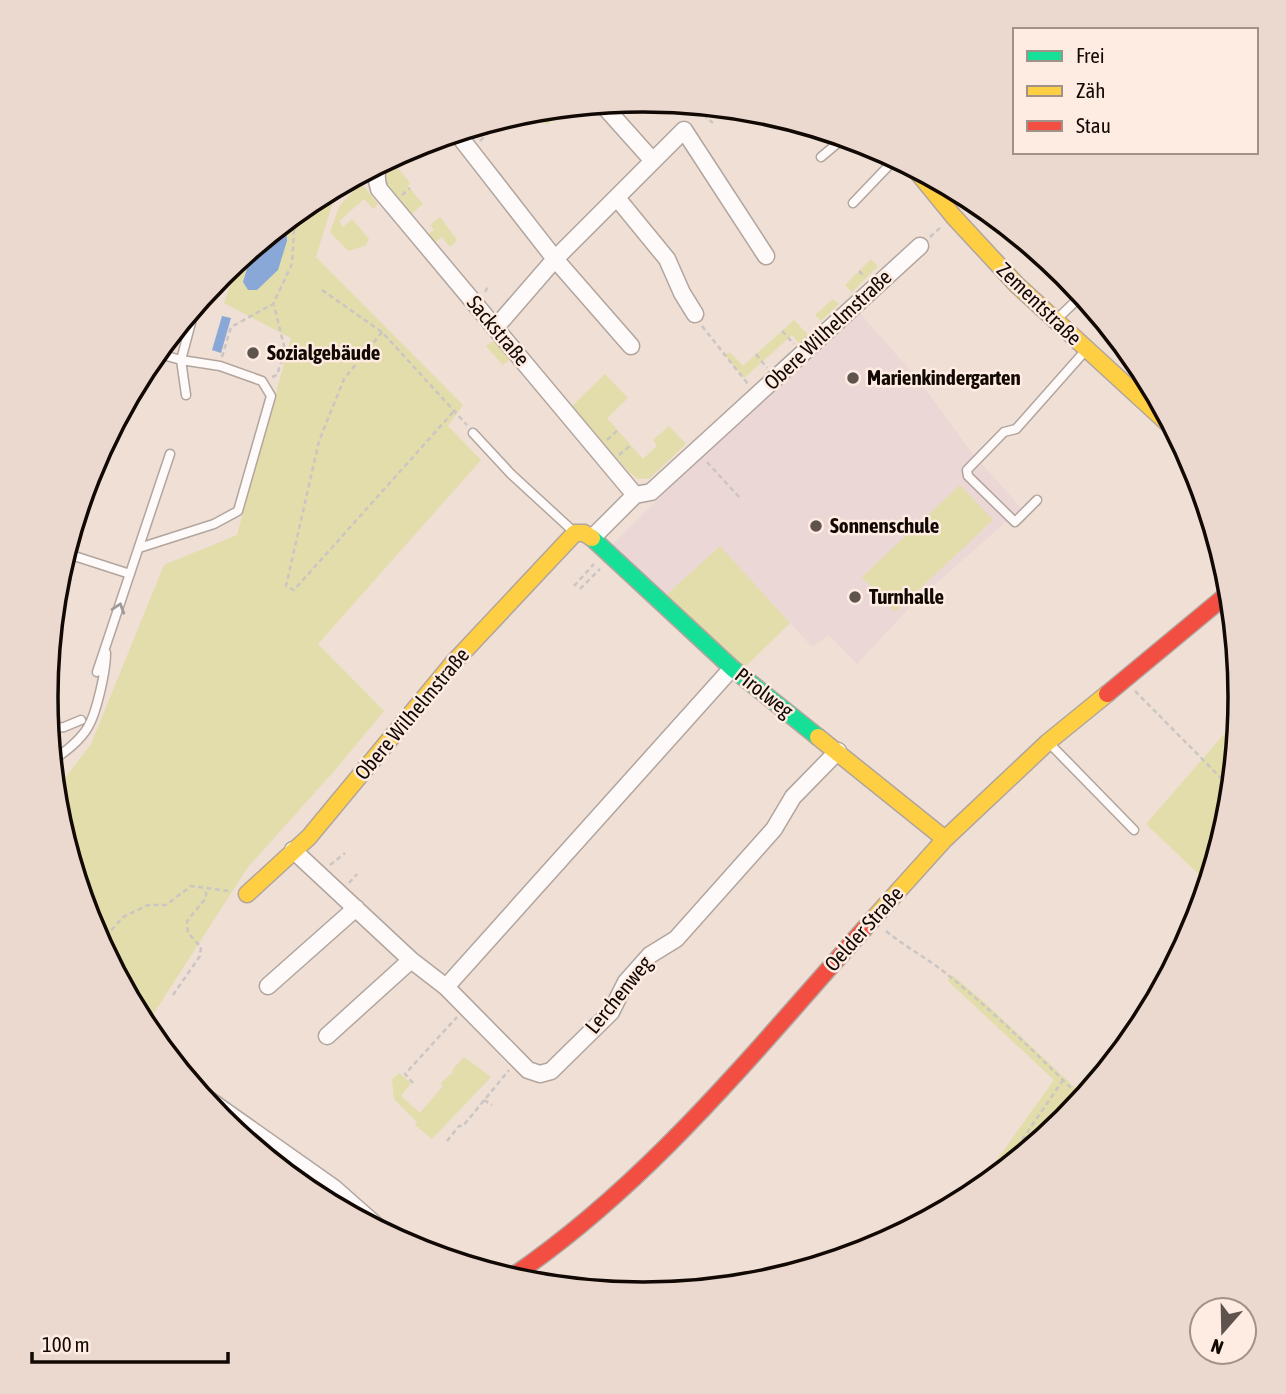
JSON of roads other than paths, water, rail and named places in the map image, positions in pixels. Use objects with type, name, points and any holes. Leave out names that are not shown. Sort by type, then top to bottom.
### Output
[{"type":"street","points":[[610,113],[653,160]]},
{"type":"street","points":[[496,327],[555,259],[684,130],[766,256]]},
{"type":"street","points":[[463,141],[555,259],[631,346]]},
{"type":"street","name":"Sackstraße","points":[[377,176],[379,189],[635,495]]},
{"type":"street","name":"Zementstraße","points":[[929,186],[1017,285],[1153,410]]},
{"type":"street","points":[[617,198],[667,259],[695,314]]},
{"type":"street","name":"Obere Wilhelmstraße","points":[[592,538],[635,495],[651,492],[920,246]]},
{"type":"street","points":[[575,533],[584,533],[592,538]]},
{"type":"street","name":"Obere Wilhelmstraße","points":[[247,894],[318,826],[453,663],[575,533]]},
{"type":"street","name":"Pirolweg","points":[[592,538],[732,668],[945,839]]},
{"type":"street","name":"Oelder Straße","points":[[522,1269],[601,1212],[640,1176],[945,839],[1048,742],[1220,600]]},
{"type":"street","points":[[446,987],[732,668]]},
{"type":"street","name":"Lerchenweg","points":[[293,850],[411,960],[446,987],[528,1070],[540,1074],[551,1071],[611,1012],[626,982],[650,955],[676,939],[775,829],[793,797],[838,751]]},
{"type":"street","points":[[268,986],[356,908]]},
{"type":"street","points":[[327,1036],[411,960]]},
{"type":"street","points":[[258,1138],[334,1188],[355,1207]]},
{"type":"lane","points":[[821,157],[836,145]]},
{"type":"lane","points":[[853,203],[889,166]]},
{"type":"lane","points":[[1055,321],[1075,302]]},
{"type":"lane","points":[[186,395],[181,360],[191,327]]},
{"type":"lane","points":[[1037,500],[1015,522],[968,476],[967,470],[1003,432],[1016,429],[1087,349]]},
{"type":"lane","points":[[139,548],[214,524],[238,511],[271,396],[262,381],[220,366],[168,356]]},
{"type":"lane","points":[[473,433],[511,474],[575,533]]},
{"type":"lane","points":[[97,672],[170,454]]},
{"type":"lane","points":[[75,556],[130,574]]},
{"type":"lane","points":[[61,755],[88,726],[106,669],[107,645]]},
{"type":"lane","points":[[59,728],[82,720]]},
{"type":"lane","points":[[1048,742],[1134,830]]},
{"type":"water","points":[[287,233],[287,241],[278,270],[257,290],[248,290],[243,282],[248,265]]},
{"type":"water","points":[[222,316],[231,318],[221,353],[212,350]]},
{"type":"place","name":"Sozialgebäude","points":[[253,353]]},
{"type":"place","name":"Marienkindergarten","points":[[853,378]]},
{"type":"place","name":"Sonnenschule","points":[[816,526]]},
{"type":"place","name":"Turnhalle","points":[[855,597]]}]
